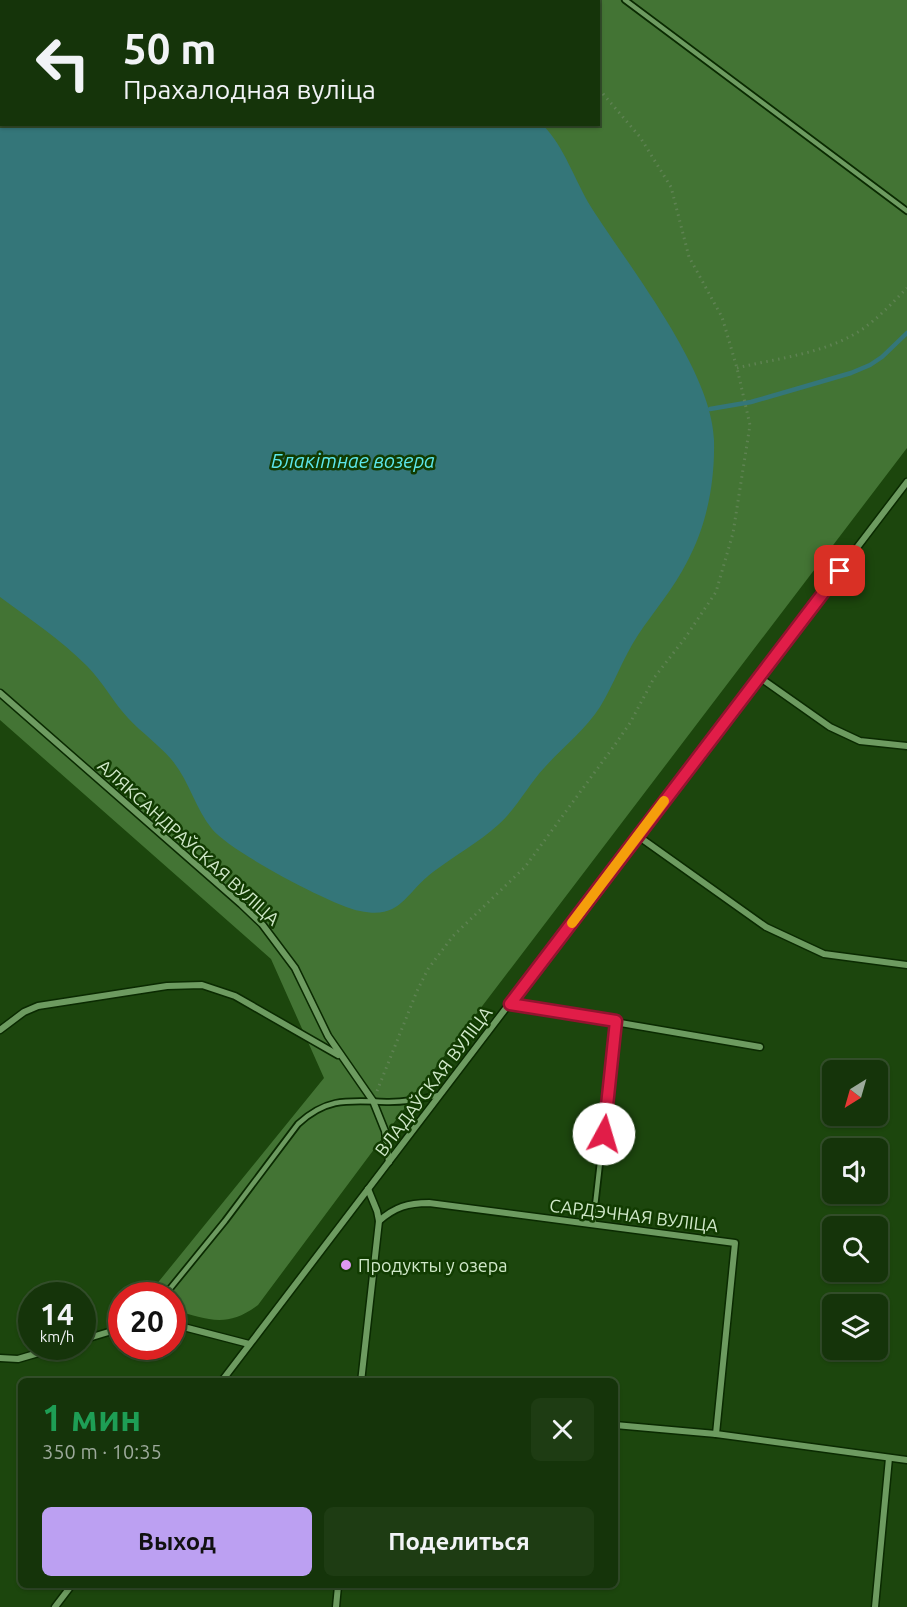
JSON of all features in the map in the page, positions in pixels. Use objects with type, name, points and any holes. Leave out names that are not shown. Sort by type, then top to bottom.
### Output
[{"type":"street","name":"ВЛАДАЎСКАЯ ВУЛІЦА","points":[[224,1378],[907,482]]},
{"type":"street","points":[[759,677],[830,727],[860,741],[907,746]]},
{"type":"street","name":"АЛЯКСАНДРАЎСКАЯ ВУЛІЦА","points":[[0,693],[262,924],[295,968],[328,1036],[373,1101],[385,1131],[389,1163]]},
{"type":"street","points":[[638,836],[766,927],[825,954],[907,965]]},
{"type":"street","points":[[0,1030],[24,1012],[38,1006],[167,987],[202,985],[235,996],[341,1057]]},
{"type":"street","points":[[510,1004],[760,1047]]},
{"type":"street","points":[[361,1378],[379,1221],[374,1200],[368,1189]]},
{"type":"street","name":"САРДЭЧНАЯ ВУЛІЦА","points":[[379,1221],[400,1206],[421,1203],[735,1243],[716,1434]]},
{"type":"street","points":[[186,1328],[249,1344]]},
{"type":"street","points":[[0,1358],[18,1359]]},
{"type":"street","points":[[618,1425],[716,1434],[907,1460]]},
{"type":"street","points":[[875,1607],[889,1458]]},
{"type":"street","points":[[55,1607],[69,1588]]},
{"type":"street","points":[[336,1607],[338,1588]]},
{"type":"lane","points":[[625,0],[907,211]]},
{"type":"lane","points":[[593,1224],[616,1021]]},
{"type":"lane","points":[[175,1282],[298,1124],[308,1115],[332,1103],[344,1100],[407,1101],[441,1095]]},
{"type":"path","points":[[373,1101],[417,991],[440,951],[525,867],[620,738],[654,678],[716,592],[733,533],[750,426],[737,368],[722,317],[689,257],[670,187],[640,137],[600,90]]},
{"type":"path","points":[[737,368],[820,349],[839,342],[878,317],[907,288]]},
{"type":"green space","name":"Блакітнае возера","points":[[600,0],[907,0],[907,448],[413,1097],[258,1305],[226,1320],[207,1319],[186,1313],[186,1282],[158,1282],[324,1078],[271,959],[0,720],[0,126],[600,126]]},
{"type":"water","name":"Блакітнае возера","points":[[0,126],[544,126],[563,154],[591,207],[666,320],[699,382],[710,412],[714,440],[713,472],[700,533],[682,572],[638,635],[600,707],[588,723],[545,767],[498,825],[433,872],[401,903],[385,912],[360,911],[327,899],[282,876],[223,839],[206,821],[183,776],[171,759],[128,718],[93,672],[56,639],[0,597]]},
{"type":"waterway","points":[[710,409],[751,402],[851,373],[882,357],[907,333]]},
{"type":"slow traffic","points":[[572,923],[664,801]]},
{"type":"place","name":"Продукты у озера","points":[[346,1265]]},
{"type":"route","points":[[604,1134],[616,1021],[510,1004],[840,571]]}]
